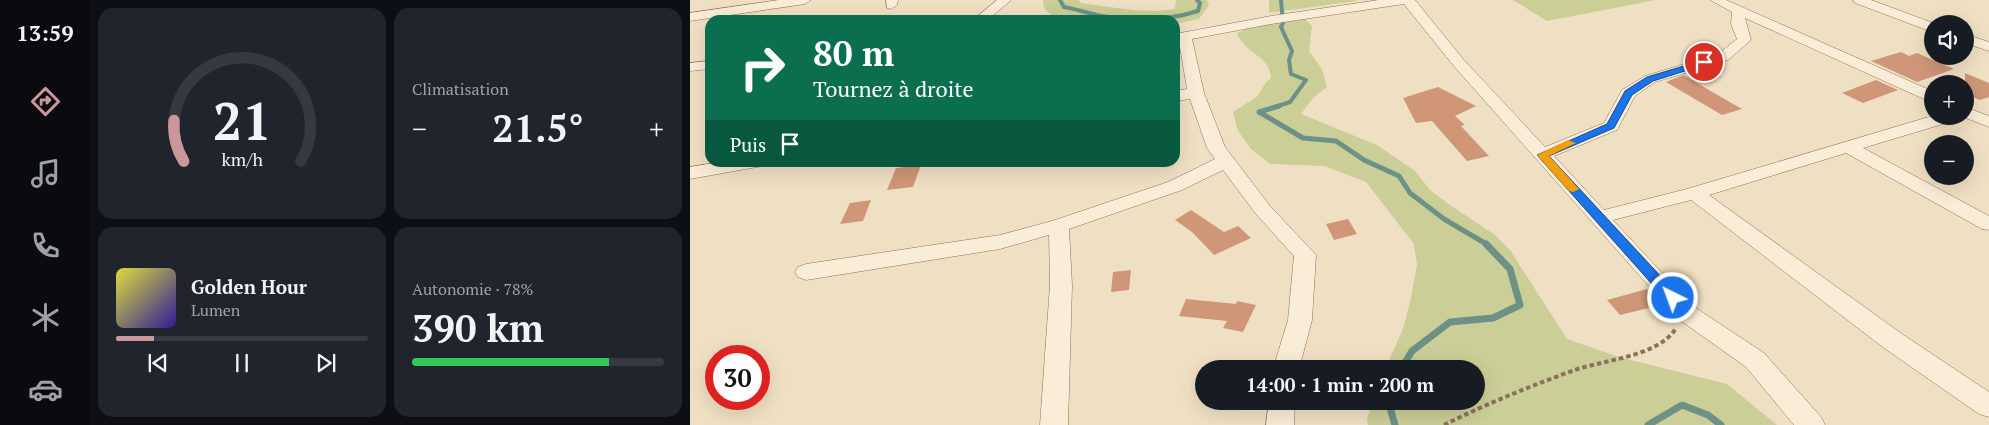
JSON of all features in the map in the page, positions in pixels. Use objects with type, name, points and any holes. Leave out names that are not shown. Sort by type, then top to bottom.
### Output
[{"type":"street","points":[[709,15],[805,0]]},
{"type":"street","points":[[986,15],[1005,0]]},
{"type":"street","points":[[1289,360],[1300,320],[1305,255],[1263,210],[1216,148],[1196,93],[1180,38],[1270,20],[1404,0]]},
{"type":"street","points":[[1408,0],[1458,62],[1685,312],[1755,360],[1811,425]]},
{"type":"street","points":[[1716,0],[1924,93]]},
{"type":"street","points":[[1859,0],[1924,24]]},
{"type":"street","points":[[1542,155],[1611,126],[1628,93],[1650,79],[1723,57],[1744,40],[1738,24],[1738,10]]},
{"type":"street","points":[[690,18],[705,16]]},
{"type":"street","points":[[1974,41],[1989,47]]},
{"type":"street","points":[[690,67],[705,66]]},
{"type":"street","points":[[1180,95],[1196,93]]},
{"type":"street","points":[[1974,109],[1989,105]]},
{"type":"street","points":[[1974,116],[1989,122]]},
{"type":"street","points":[[1599,217],[1694,193],[1924,124]]},
{"type":"street","points":[[1848,147],[1989,224]]},
{"type":"street","points":[[806,272],[1000,242],[1059,226],[1175,186],[1226,161]]},
{"type":"street","points":[[691,174],[730,167]]},
{"type":"street","points":[[1694,193],[1893,341],[1989,406]]},
{"type":"street","points":[[1054,425],[1061,285],[1059,226]]},
{"type":"street","points":[[1280,425],[1281,410]]},
{"type":"path","points":[[1444,425],[1486,404],[1566,373],[1623,359],[1670,338],[1685,312]]},
{"type":"green space","points":[[1043,0],[1079,0],[1081,3],[1152,11],[1175,9],[1176,0],[1207,0],[1209,5],[1199,19],[1180,23],[1180,15],[1052,15],[1046,10]]},
{"type":"green space","points":[[1269,0],[1355,0],[1357,1],[1269,13]]},
{"type":"green space","points":[[1513,0],[1656,0],[1547,21]]},
{"type":"green space","points":[[1305,19],[1312,26],[1309,51],[1322,69],[1327,87],[1313,98],[1301,114],[1377,145],[1415,171],[1430,190],[1495,235],[1510,250],[1567,339],[1619,357],[1727,384],[1777,425],[1368,425],[1367,419],[1370,410],[1485,410],[1485,360],[1389,360],[1403,329],[1410,302],[1417,265],[1414,244],[1366,182],[1324,166],[1270,164],[1251,149],[1238,131],[1233,112],[1258,96],[1266,82],[1271,78],[1266,64],[1240,40],[1237,33],[1254,26]]},
{"type":"building","points":[[1901,52],[1909,56],[1917,53],[1924,56],[1924,65],[1945,65],[1954,69],[1937,75],[1924,75],[1924,80],[1917,82],[1871,61]]},
{"type":"building","points":[[1683,75],[1742,109],[1722,115],[1666,82]]},
{"type":"building","points":[[1974,77],[1989,83],[1989,97],[1980,100],[1974,98]]},
{"type":"building","points":[[1876,80],[1898,90],[1863,103],[1842,93]]},
{"type":"building","points":[[1438,87],[1476,106],[1455,116],[1465,125],[1461,126],[1489,156],[1467,161],[1432,121],[1416,123],[1403,98]]},
{"type":"building","points":[[920,167],[913,187],[887,190],[896,168]]},
{"type":"building","points":[[871,200],[863,221],[840,224],[850,203]]},
{"type":"building","points":[[1191,210],[1224,232],[1238,226],[1251,238],[1214,255],[1192,232],[1175,220]]},
{"type":"building","points":[[1348,219],[1357,234],[1334,240],[1326,224]]},
{"type":"building","points":[[1131,270],[1129,290],[1111,292],[1113,272]]},
{"type":"building","points":[[1647,289],[1661,305],[1620,315],[1607,300]]},
{"type":"building","points":[[1186,299],[1236,304],[1237,301],[1256,305],[1243,332],[1223,328],[1227,321],[1179,316]]},
{"type":"waterway","points":[[1060,0],[1064,7],[1098,15]]},
{"type":"waterway","points":[[1180,16],[1198,11],[1200,3],[1197,0]]},
{"type":"waterway","points":[[1275,107],[1290,102],[1306,80],[1291,74],[1289,60],[1292,51],[1281,27],[1283,23],[1281,0]]},
{"type":"waterway","points":[[1279,106],[1259,112],[1303,138],[1336,141],[1364,160],[1399,176],[1410,193],[1444,219],[1488,245]]},
{"type":"waterway","points":[[1406,360],[1412,351],[1450,322],[1493,318],[1520,305],[1510,269],[1486,244]]},
{"type":"waterway","points":[[1648,425],[1682,405],[1708,415],[1721,425]]},
{"type":"waterway","points":[[1391,410],[1395,425]]},
{"type":"slow traffic","points":[[1571,143],[1542,155],[1573,189]]},
{"type":"route","points":[[1673,298],[1542,155],[1611,126],[1628,93],[1650,79],[1704,62]]}]
